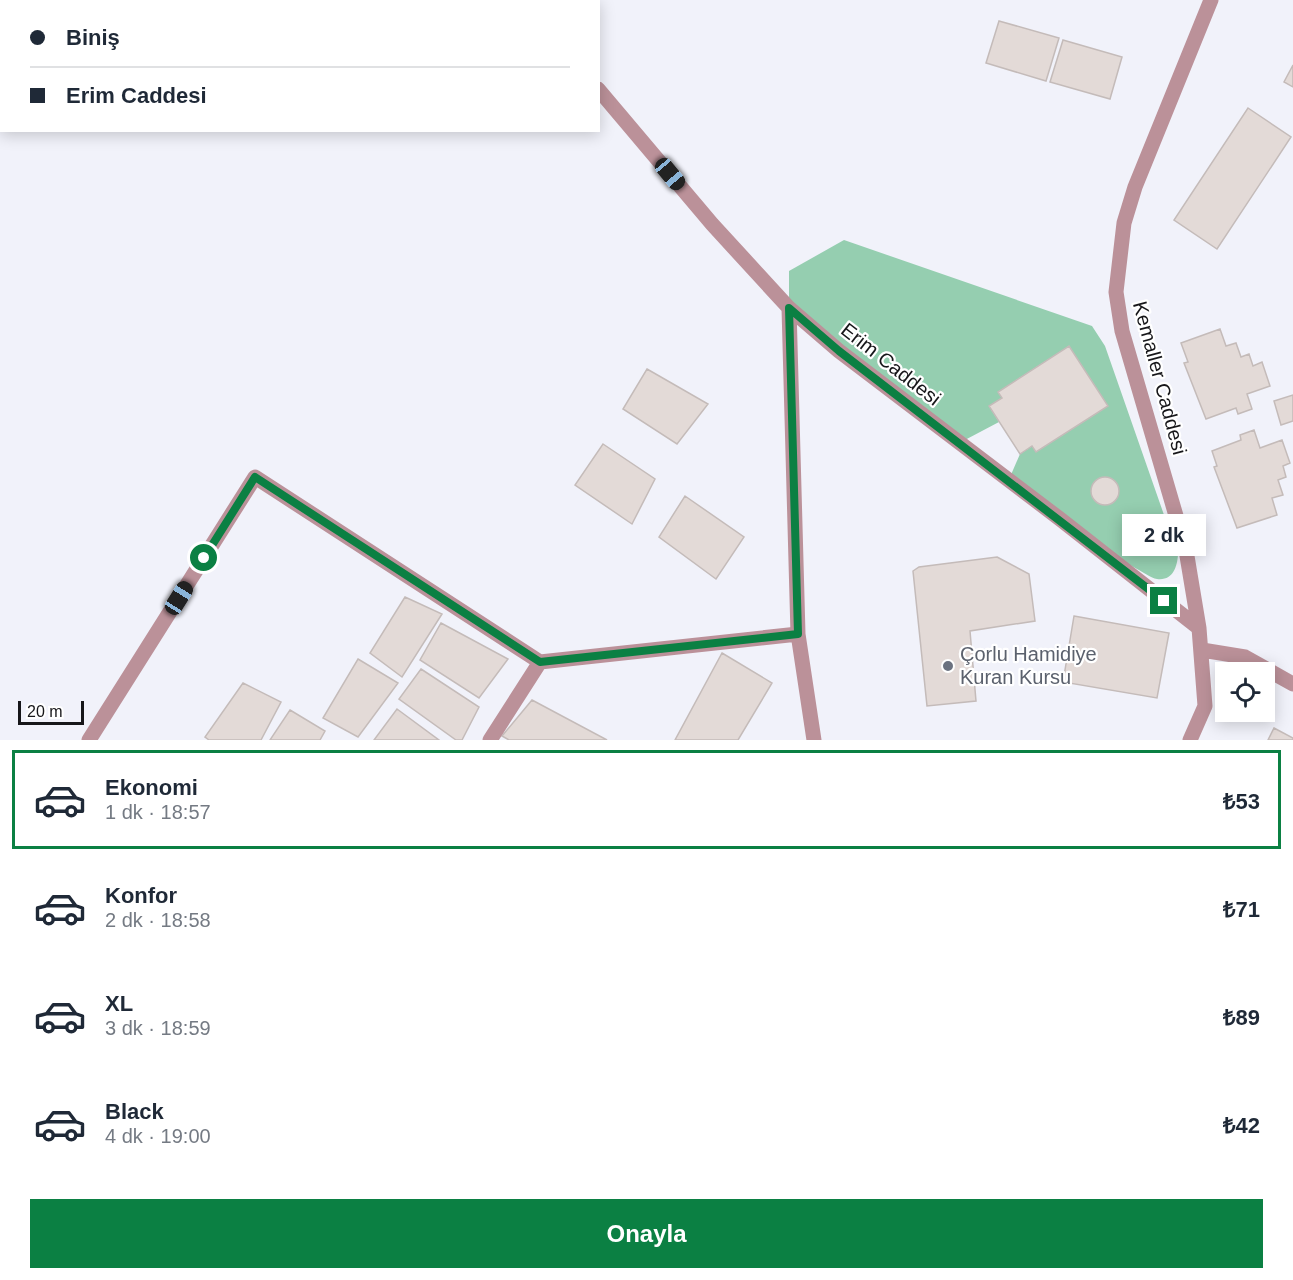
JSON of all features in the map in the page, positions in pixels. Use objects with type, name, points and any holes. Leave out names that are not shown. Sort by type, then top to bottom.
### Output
[{"type":"street","name":"Kemaller Caddesi","points":[[1190,740],[1205,706],[1199,628],[1186,550],[1122,331],[1116,292],[1124,224],[1135,188],[1211,0]]},
{"type":"street","name":"Erim Caddesi","points":[[600,91],[712,224],[789,308],[839,351],[1199,628]]},
{"type":"street","points":[[789,308],[798,634],[814,740]]},
{"type":"street","points":[[90,740],[255,477],[540,662],[798,634]]},
{"type":"street","points":[[1202,650],[1245,657],[1293,684]]},
{"type":"street","points":[[490,740],[540,662]]},
{"type":"green space","points":[[844,240],[1092,326],[1105,346],[1178,555],[1177,564],[1167,578],[1147,575],[1120,559],[1010,477],[1020,454],[1032,446],[1036,452],[1108,406],[1069,346],[998,392],[1002,398],[989,406],[999,422],[963,441],[789,308],[789,271]]},
{"type":"building","points":[[999,21],[1059,38],[1046,81],[986,63]]},
{"type":"building","points":[[1063,40],[1122,57],[1110,99],[1050,82]]},
{"type":"building","points":[[1293,65],[1293,87],[1284,82]]},
{"type":"building","points":[[1248,108],[1291,137],[1217,249],[1174,220]]},
{"type":"building","points":[[1220,329],[1226,346],[1236,343],[1241,357],[1249,354],[1253,366],[1262,362],[1270,386],[1247,394],[1252,409],[1238,414],[1236,408],[1206,419],[1184,363],[1188,362],[1181,343]]},
{"type":"building","points":[[1069,346],[1108,406],[1036,452],[1032,446],[1020,454],[989,406],[1002,398],[998,392]]},
{"type":"building","points":[[647,369],[708,404],[677,444],[623,409]]},
{"type":"building","points":[[1293,395],[1293,421],[1281,425],[1274,401]]},
{"type":"building","points":[[1254,430],[1260,448],[1282,440],[1290,463],[1283,466],[1286,477],[1278,480],[1283,495],[1272,498],[1277,515],[1237,528],[1214,467],[1217,466],[1212,451],[1241,440],[1240,435]]},
{"type":"building","points":[[603,444],[655,479],[632,524],[575,485]]},
{"type":"building","points":[[1105,477],[1115,481],[1119,491],[1115,501],[1105,505],[1095,501],[1091,491],[1095,481]]},
{"type":"building","points":[[685,496],[744,537],[716,579],[659,537]]},
{"type":"building","name":"Çorlu Hamidiye Kuran Kursu","points":[[997,557],[1029,574],[1035,621],[970,631],[976,701],[927,706],[913,571],[919,567]]},
{"type":"building","points":[[405,597],[442,614],[402,677],[370,653]]},
{"type":"building","points":[[1074,616],[1169,633],[1157,698],[1063,682]]},
{"type":"building","points":[[441,623],[508,659],[479,698],[420,660]]},
{"type":"building","points":[[722,653],[772,683],[738,740],[675,740]]},
{"type":"building","points":[[358,659],[398,683],[358,737],[323,718]]},
{"type":"building","points":[[421,669],[479,707],[462,740],[456,740],[399,699]]},
{"type":"building","points":[[243,683],[281,702],[261,740],[209,740],[205,737]]},
{"type":"building","points":[[532,700],[607,740],[509,740],[502,736]]},
{"type":"building","points":[[397,709],[439,740],[374,740]]},
{"type":"building","points":[[290,710],[325,731],[320,740],[270,740]]},
{"type":"building","points":[[1274,728],[1293,738],[1293,740],[1268,740]]},
{"type":"place","name":"Çorlu Hamidiye Kuran Kursu","points":[[948,666]]},
{"type":"route","points":[[204,558],[255,477],[540,662],[798,634],[789,308],[839,351],[1164,601]]}]
